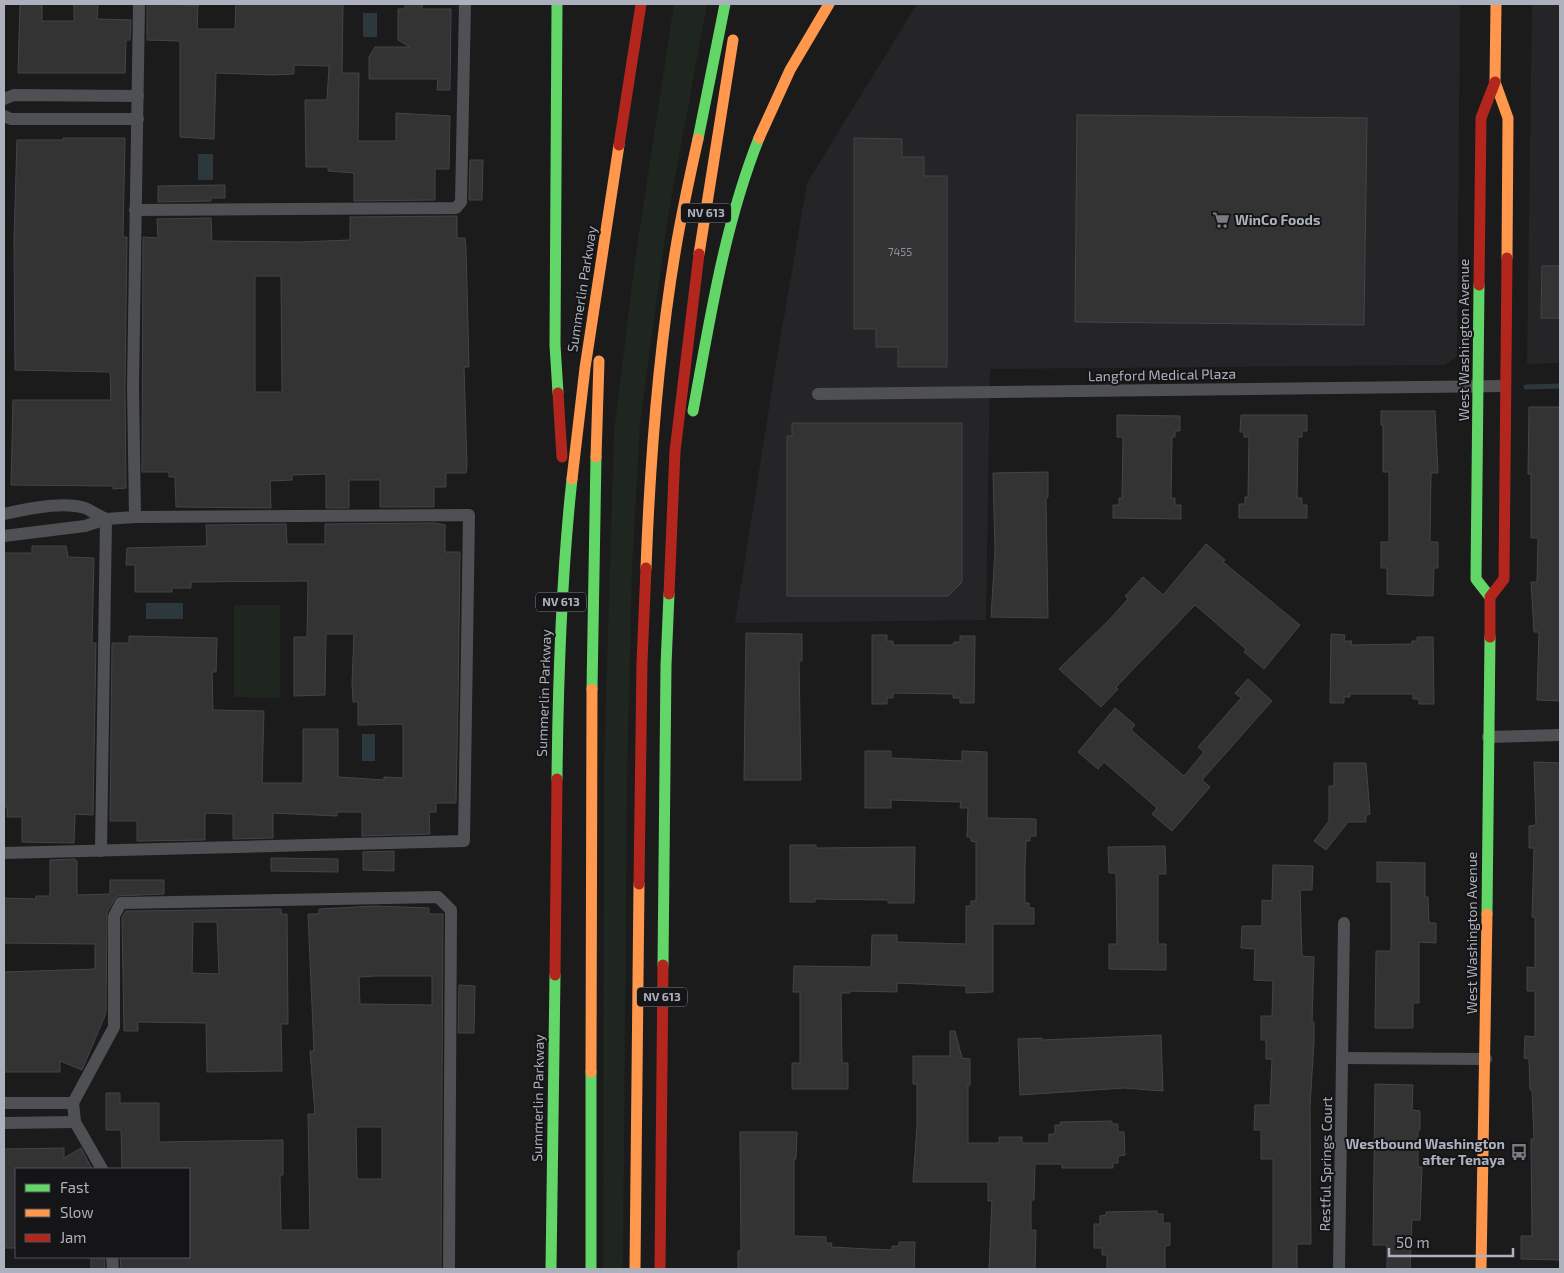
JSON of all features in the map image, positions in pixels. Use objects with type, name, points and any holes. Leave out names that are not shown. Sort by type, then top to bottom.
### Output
[{"type":"main road","points":[[557,4],[555,345],[567,523]]},
{"type":"main road","name":"Summerlin Parkway","points":[[551,1269],[558,681],[567,523],[581,398],[641,4]]},
{"type":"main road","points":[[635,1269],[642,662],[650,466],[663,342],[676,246],[725,4]]},
{"type":"main road","points":[[671,522],[723,256],[741,188],[767,121],[788,76],[829,4]]},
{"type":"main road","name":"West Washington Avenue","points":[[1490,597],[1476,580],[1481,118],[1495,82],[1496,4]]},
{"type":"main road","name":"NV 613","points":[[660,1269],[666,666],[671,522],[677,423],[688,331],[734,32]]},
{"type":"main road","name":"West Washington Avenue","points":[[1481,1269],[1486,1059],[1490,597],[1504,579],[1508,118],[1495,82]]},
{"type":"main road","points":[[591,1269],[592,591],[602,257]]},
{"type":"street","points":[[135,517],[133,386],[139,4]]},
{"type":"street","points":[[135,210],[456,208],[461,202],[465,4]]},
{"type":"street","points":[[4,99],[14,95],[138,96]]},
{"type":"street","points":[[4,116],[11,119],[138,119]]},
{"type":"street","name":"Langford Medical Plaza","points":[[818,394],[1506,386]]},
{"type":"street","points":[[4,514],[22,510],[65,506],[84,508],[106,519]]},
{"type":"street","points":[[4,536],[85,526],[106,519],[135,517],[469,514],[464,841],[4,853]]},
{"type":"street","points":[[101,851],[106,519]]},
{"type":"street","points":[[1488,737],[1560,735]]},
{"type":"street","points":[[101,1168],[76,1122],[73,1103],[114,1026],[114,916],[120,903],[438,897],[451,910],[449,1269]]},
{"type":"street","name":"Restful Springs Court","points":[[1339,1269],[1344,923]]},
{"type":"street","points":[[1342,1058],[1486,1059]]},
{"type":"street","points":[[4,1103],[73,1103]]},
{"type":"street","points":[[4,1123],[76,1122]]},
{"type":"shaded area","points":[[674,4],[707,4],[668,216],[640,424],[632,570],[627,778],[623,1269],[603,1269],[604,768],[614,432],[635,260]]},
{"type":"shaded area","points":[[917,4],[1460,4],[1457,356],[1445,365],[990,369],[986,620],[735,623],[807,183]]},
{"type":"shaded area","points":[[1532,4],[1560,4],[1560,363],[1527,364]]},
{"type":"shaded area","points":[[363,13],[377,13],[377,37],[363,37]]},
{"type":"shaded area","points":[[198,154],[213,154],[213,180],[198,180]]},
{"type":"shaded area","points":[[146,603],[183,603],[183,619],[146,619]]},
{"type":"shaded area","points":[[234,605],[280,605],[280,698],[234,697]]},
{"type":"shaded area","points":[[362,734],[375,734],[375,761],[362,761]]},
{"type":"building","points":[[20,4],[42,4],[42,21],[74,21],[74,4],[98,4],[97,19],[131,20],[130,40],[126,40],[125,73],[18,73]]},
{"type":"building","points":[[147,4],[198,5],[197,29],[235,29],[236,4],[343,4],[342,73],[359,73],[358,141],[396,141],[396,113],[450,116],[449,169],[435,169],[435,200],[354,201],[354,173],[328,171],[328,167],[306,167],[305,100],[327,100],[329,66],[294,65],[294,74],[216,73],[214,139],[180,137],[180,41],[147,40]]},
{"type":"building","points":[[405,4],[422,4],[422,9],[451,9],[450,90],[437,90],[438,79],[369,79],[369,57],[375,47],[410,47],[398,40],[398,9],[405,9]]},
{"type":"building","name":"WinCo Foods","points":[[1077,115],[1367,118],[1364,325],[1075,322]]},
{"type":"building","points":[[63,138],[125,138],[123,237],[127,237],[126,488],[113,489],[113,486],[11,485],[13,400],[111,400],[110,372],[15,370],[14,239],[17,140],[63,140]]},
{"type":"building","points":[[854,138],[902,139],[902,157],[924,157],[924,176],[947,176],[947,367],[898,367],[898,347],[876,347],[876,329],[854,329]]},
{"type":"building","points":[[470,160],[483,160],[482,200],[469,200]]},
{"type":"building","points":[[225,185],[225,198],[211,198],[211,201],[158,202],[158,186]]},
{"type":"building","points":[[457,216],[457,238],[465,238],[466,247],[469,367],[464,367],[466,473],[446,473],[446,487],[434,487],[434,507],[380,507],[380,480],[349,480],[349,508],[326,508],[326,474],[292,475],[292,480],[270,481],[271,508],[176,507],[175,477],[169,477],[169,472],[142,472],[143,237],[158,238],[157,219],[211,218],[212,241],[299,242],[350,240],[350,217]],"holes":[[[255,276],[281,276],[282,392],[255,392]]]},
{"type":"building","points":[[1542,266],[1560,266],[1560,318],[1541,318]]},
{"type":"building","points":[[1529,407],[1560,407],[1560,701],[1537,700],[1539,632],[1534,632],[1531,582],[1537,582],[1538,538],[1531,538],[1531,474],[1528,474]]},
{"type":"building","points":[[1381,411],[1435,411],[1438,473],[1431,473],[1430,542],[1438,542],[1438,568],[1434,568],[1433,596],[1387,594],[1387,568],[1381,568],[1381,542],[1389,542],[1389,472],[1383,472],[1383,425],[1381,425]]},
{"type":"building","points":[[1117,415],[1180,416],[1180,431],[1175,431],[1175,437],[1172,437],[1171,498],[1175,498],[1175,505],[1181,505],[1181,519],[1113,518],[1113,505],[1119,505],[1119,498],[1122,498],[1123,437],[1117,437]]},
{"type":"building","points":[[1241,415],[1307,415],[1307,431],[1302,431],[1302,437],[1298,437],[1297,498],[1302,498],[1302,505],[1307,505],[1307,518],[1239,518],[1239,504],[1245,504],[1245,497],[1248,497],[1249,437],[1244,437],[1244,432],[1240,432]]},
{"type":"building","points":[[792,423],[962,423],[962,582],[948,596],[787,596],[787,436],[792,436]]},
{"type":"building","points":[[1048,472],[1048,497],[1046,498],[1048,618],[991,617],[995,551],[993,473]]},
{"type":"building","points":[[434,523],[445,525],[445,552],[460,552],[456,803],[436,803],[436,812],[429,812],[430,834],[362,836],[362,812],[337,812],[337,816],[273,813],[273,838],[233,839],[233,814],[205,813],[205,840],[137,841],[137,821],[110,821],[112,643],[129,643],[129,636],[217,638],[216,672],[212,672],[213,710],[264,711],[262,783],[303,783],[303,729],[338,729],[338,777],[384,780],[384,777],[403,778],[403,724],[358,725],[358,702],[353,702],[352,683],[354,634],[326,634],[325,695],[294,696],[294,637],[307,637],[308,581],[191,582],[191,588],[172,588],[172,592],[135,592],[135,565],[126,565],[127,548],[207,546],[206,525],[286,524],[287,544],[325,544],[325,524]]},
{"type":"building","points":[[1206,544],[1225,560],[1223,562],[1300,625],[1264,669],[1244,652],[1246,649],[1195,605],[1116,687],[1118,689],[1101,707],[1059,669],[1110,619],[1128,599],[1125,596],[1143,577],[1163,595]]},
{"type":"building","points":[[32,546],[66,546],[68,557],[94,558],[92,643],[96,643],[93,815],[75,814],[74,843],[22,842],[22,817],[7,817],[7,807],[4,807],[4,553],[32,553]]},
{"type":"building","points":[[746,633],[802,634],[802,661],[799,661],[801,780],[744,780]]},
{"type":"building","points":[[1331,634],[1345,635],[1344,641],[1352,641],[1351,645],[1412,644],[1412,641],[1417,641],[1417,637],[1433,637],[1434,704],[1419,704],[1419,699],[1413,699],[1413,694],[1350,694],[1350,697],[1344,697],[1344,703],[1330,703]]},
{"type":"building","points":[[872,635],[887,635],[887,641],[893,641],[893,645],[953,645],[954,642],[960,642],[960,636],[975,636],[974,703],[960,703],[960,698],[953,698],[953,694],[893,693],[893,698],[887,698],[887,704],[872,704]]},
{"type":"building","points":[[1248,679],[1272,701],[1202,780],[1210,787],[1172,831],[1152,814],[1157,808],[1104,762],[1098,769],[1078,752],[1115,708],[1135,725],[1131,730],[1184,776],[1204,752],[1198,747],[1241,698],[1235,693]]},
{"type":"building","points":[[865,751],[891,751],[891,758],[962,761],[962,751],[987,752],[987,818],[1036,819],[1036,836],[1030,836],[1030,841],[1026,841],[1025,865],[1025,903],[1029,903],[1029,908],[1034,908],[1034,924],[993,924],[993,992],[966,993],[966,986],[897,983],[897,992],[850,991],[850,993],[841,993],[842,1063],[848,1063],[848,1089],[792,1089],[792,1063],[800,1063],[800,992],[793,992],[794,966],[871,967],[872,935],[897,935],[897,942],[966,944],[966,906],[971,906],[971,901],[976,901],[976,842],[971,841],[971,837],[967,837],[968,808],[960,808],[961,802],[891,800],[891,808],[865,808]]},
{"type":"building","points":[[1534,762],[1560,763],[1560,1260],[1521,1259],[1521,1236],[1532,1236],[1531,1139],[1534,1139],[1532,1090],[1530,1090],[1529,1059],[1524,1058],[1525,1036],[1535,1037],[1535,991],[1527,991],[1527,967],[1535,968],[1535,917],[1532,917],[1534,848],[1529,848],[1529,826],[1536,825]]},
{"type":"building","points":[[1334,763],[1366,763],[1370,814],[1366,815],[1366,822],[1348,822],[1326,850],[1314,841],[1329,821],[1329,786],[1334,786]]},
{"type":"building","points":[[790,845],[816,845],[816,848],[915,847],[914,903],[888,903],[888,900],[815,899],[815,902],[790,902]]},
{"type":"building","points":[[1165,846],[1166,874],[1158,874],[1158,944],[1166,944],[1166,970],[1109,969],[1109,944],[1117,944],[1116,873],[1109,873],[1108,847]]},
{"type":"building","points":[[394,851],[394,871],[363,870],[363,852]]},
{"type":"building","points":[[271,858],[338,859],[338,872],[271,871]]},
{"type":"building","points":[[74,859],[77,861],[77,895],[110,894],[110,880],[164,880],[164,894],[117,896],[107,912],[106,1013],[82,1070],[60,1061],[60,1072],[4,1072],[4,972],[95,969],[95,944],[4,943],[4,898],[36,899],[36,896],[50,896],[50,860]]},
{"type":"building","points":[[1377,862],[1425,863],[1425,897],[1428,897],[1429,923],[1436,923],[1436,943],[1419,942],[1419,1003],[1413,1003],[1413,1028],[1375,1028],[1376,951],[1391,951],[1391,882],[1377,882]]},
{"type":"building","points":[[1273,865],[1313,866],[1312,890],[1300,890],[1302,956],[1314,957],[1312,1022],[1314,1022],[1314,1041],[1310,1106],[1311,1244],[1297,1244],[1297,1269],[1273,1269],[1273,1159],[1261,1159],[1261,1130],[1254,1130],[1255,1105],[1270,1105],[1272,1059],[1266,1059],[1266,1040],[1261,1040],[1261,1016],[1272,1016],[1273,981],[1254,980],[1255,949],[1241,948],[1242,926],[1262,926],[1262,900],[1272,901]]},
{"type":"building","points":[[375,906],[429,908],[429,914],[443,914],[441,1269],[121,1269],[120,1258],[190,1258],[190,1168],[122,1168],[121,1130],[106,1130],[106,1093],[120,1093],[120,1103],[159,1103],[159,1142],[283,1140],[283,1175],[280,1175],[281,1230],[310,1230],[308,1114],[315,1114],[310,1051],[314,1051],[308,914],[319,914],[319,909]],"holes":[[[432,976],[432,1005],[360,1004],[359,977]],[[356,1127],[382,1127],[382,1179],[357,1179]]]},
{"type":"building","points":[[281,909],[281,914],[287,914],[288,1024],[281,1024],[282,1071],[207,1072],[206,1023],[138,1022],[138,1031],[124,1031],[122,918],[126,911]],"holes":[[[193,922],[217,922],[219,974],[192,973]]]},
{"type":"building","points":[[459,985],[475,986],[474,1033],[458,1033]]},
{"type":"building","points":[[950,1031],[955,1031],[962,1058],[970,1059],[968,1143],[999,1143],[999,1137],[1022,1137],[1022,1143],[1049,1143],[1049,1134],[1055,1134],[1055,1125],[1061,1125],[1060,1122],[1112,1121],[1112,1124],[1118,1124],[1118,1132],[1124,1132],[1125,1155],[1118,1156],[1118,1163],[1113,1163],[1113,1168],[1062,1168],[1062,1164],[1035,1164],[1034,1200],[1031,1200],[1031,1230],[1036,1230],[1035,1269],[989,1269],[992,1201],[988,1201],[988,1182],[913,1182],[917,1126],[917,1084],[913,1084],[913,1056],[950,1056]]},
{"type":"building","points":[[1161,1035],[1163,1091],[1124,1088],[1020,1095],[1018,1039],[1042,1038],[1042,1040]]},
{"type":"building","points":[[1375,1084],[1413,1085],[1412,1110],[1420,1111],[1418,1167],[1422,1167],[1420,1220],[1412,1220],[1410,1269],[1387,1269],[1387,1245],[1373,1245]]},
{"type":"building","points":[[740,1132],[797,1132],[796,1159],[794,1159],[794,1236],[826,1237],[826,1243],[832,1243],[831,1247],[869,1249],[892,1250],[892,1246],[899,1246],[899,1242],[915,1242],[914,1269],[738,1269],[738,1251],[741,1251]]},
{"type":"building","points":[[64,1148],[64,1158],[81,1148],[91,1168],[15,1168],[15,1248],[4,1248],[4,1149]]},
{"type":"building","points":[[1157,1211],[1157,1214],[1163,1214],[1163,1223],[1170,1223],[1170,1245],[1165,1246],[1165,1269],[1107,1269],[1107,1255],[1102,1255],[1102,1248],[1094,1248],[1094,1224],[1100,1224],[1100,1216],[1106,1215],[1106,1212]]},
{"type":"building","points":[[91,1258],[104,1258],[105,1269],[91,1269]]},
{"type":"waterway","points":[[1526,387],[1560,386]]},
{"type":"traffic: fast","points":[[557,4],[555,345],[558,393]]},
{"type":"traffic: fast","points":[[698,139],[725,4]]},
{"type":"traffic: fast","points":[[693,411],[712,307],[727,239],[736,205],[759,138]]},
{"type":"traffic: fast","points":[[1479,285],[1476,579],[1490,597]]},
{"type":"traffic: fast","points":[[592,689],[596,457]]},
{"type":"traffic: fast","points":[[557,779],[561,629],[572,479]]},
{"type":"traffic: fast","points":[[663,965],[666,665],[669,594]]},
{"type":"traffic: fast","points":[[1487,914],[1490,637]]},
{"type":"traffic: fast","points":[[551,1269],[555,975]]},
{"type":"traffic: fast","points":[[591,1072],[591,1269]]},
{"type":"traffic: slow","points":[[759,138],[790,70],[829,4]]},
{"type":"traffic: slow","points":[[1496,4],[1495,82],[1508,118],[1507,258]]},
{"type":"traffic: slow","points":[[699,254],[733,40]]},
{"type":"traffic: slow","points":[[646,568],[650,487],[664,327],[678,234],[698,139]]},
{"type":"traffic: slow","points":[[572,479],[585,368],[619,145]]},
{"type":"traffic: slow","points":[[596,457],[599,361]]},
{"type":"traffic: slow","points":[[591,1072],[592,689]]},
{"type":"traffic: slow","points":[[635,1269],[639,884]]},
{"type":"traffic: slow","points":[[1481,1269],[1487,914]]},
{"type":"traffic: jam","points":[[619,145],[641,4]]},
{"type":"traffic: jam","points":[[1479,285],[1481,118],[1495,82]]},
{"type":"traffic: jam","points":[[669,594],[675,451],[699,254]]},
{"type":"traffic: jam","points":[[1490,637],[1490,597],[1504,579],[1507,258]]},
{"type":"traffic: jam","points":[[558,393],[562,457]]},
{"type":"traffic: jam","points":[[639,884],[642,662],[646,568]]},
{"type":"traffic: jam","points":[[555,975],[557,779]]},
{"type":"traffic: jam","points":[[660,1269],[663,965]]},
{"type":"place","name":"WinCo Foods","points":[[1221,220]]},
{"type":"place","name":"Westbound Washington after Tenaya","points":[[1519,1152]]}]
